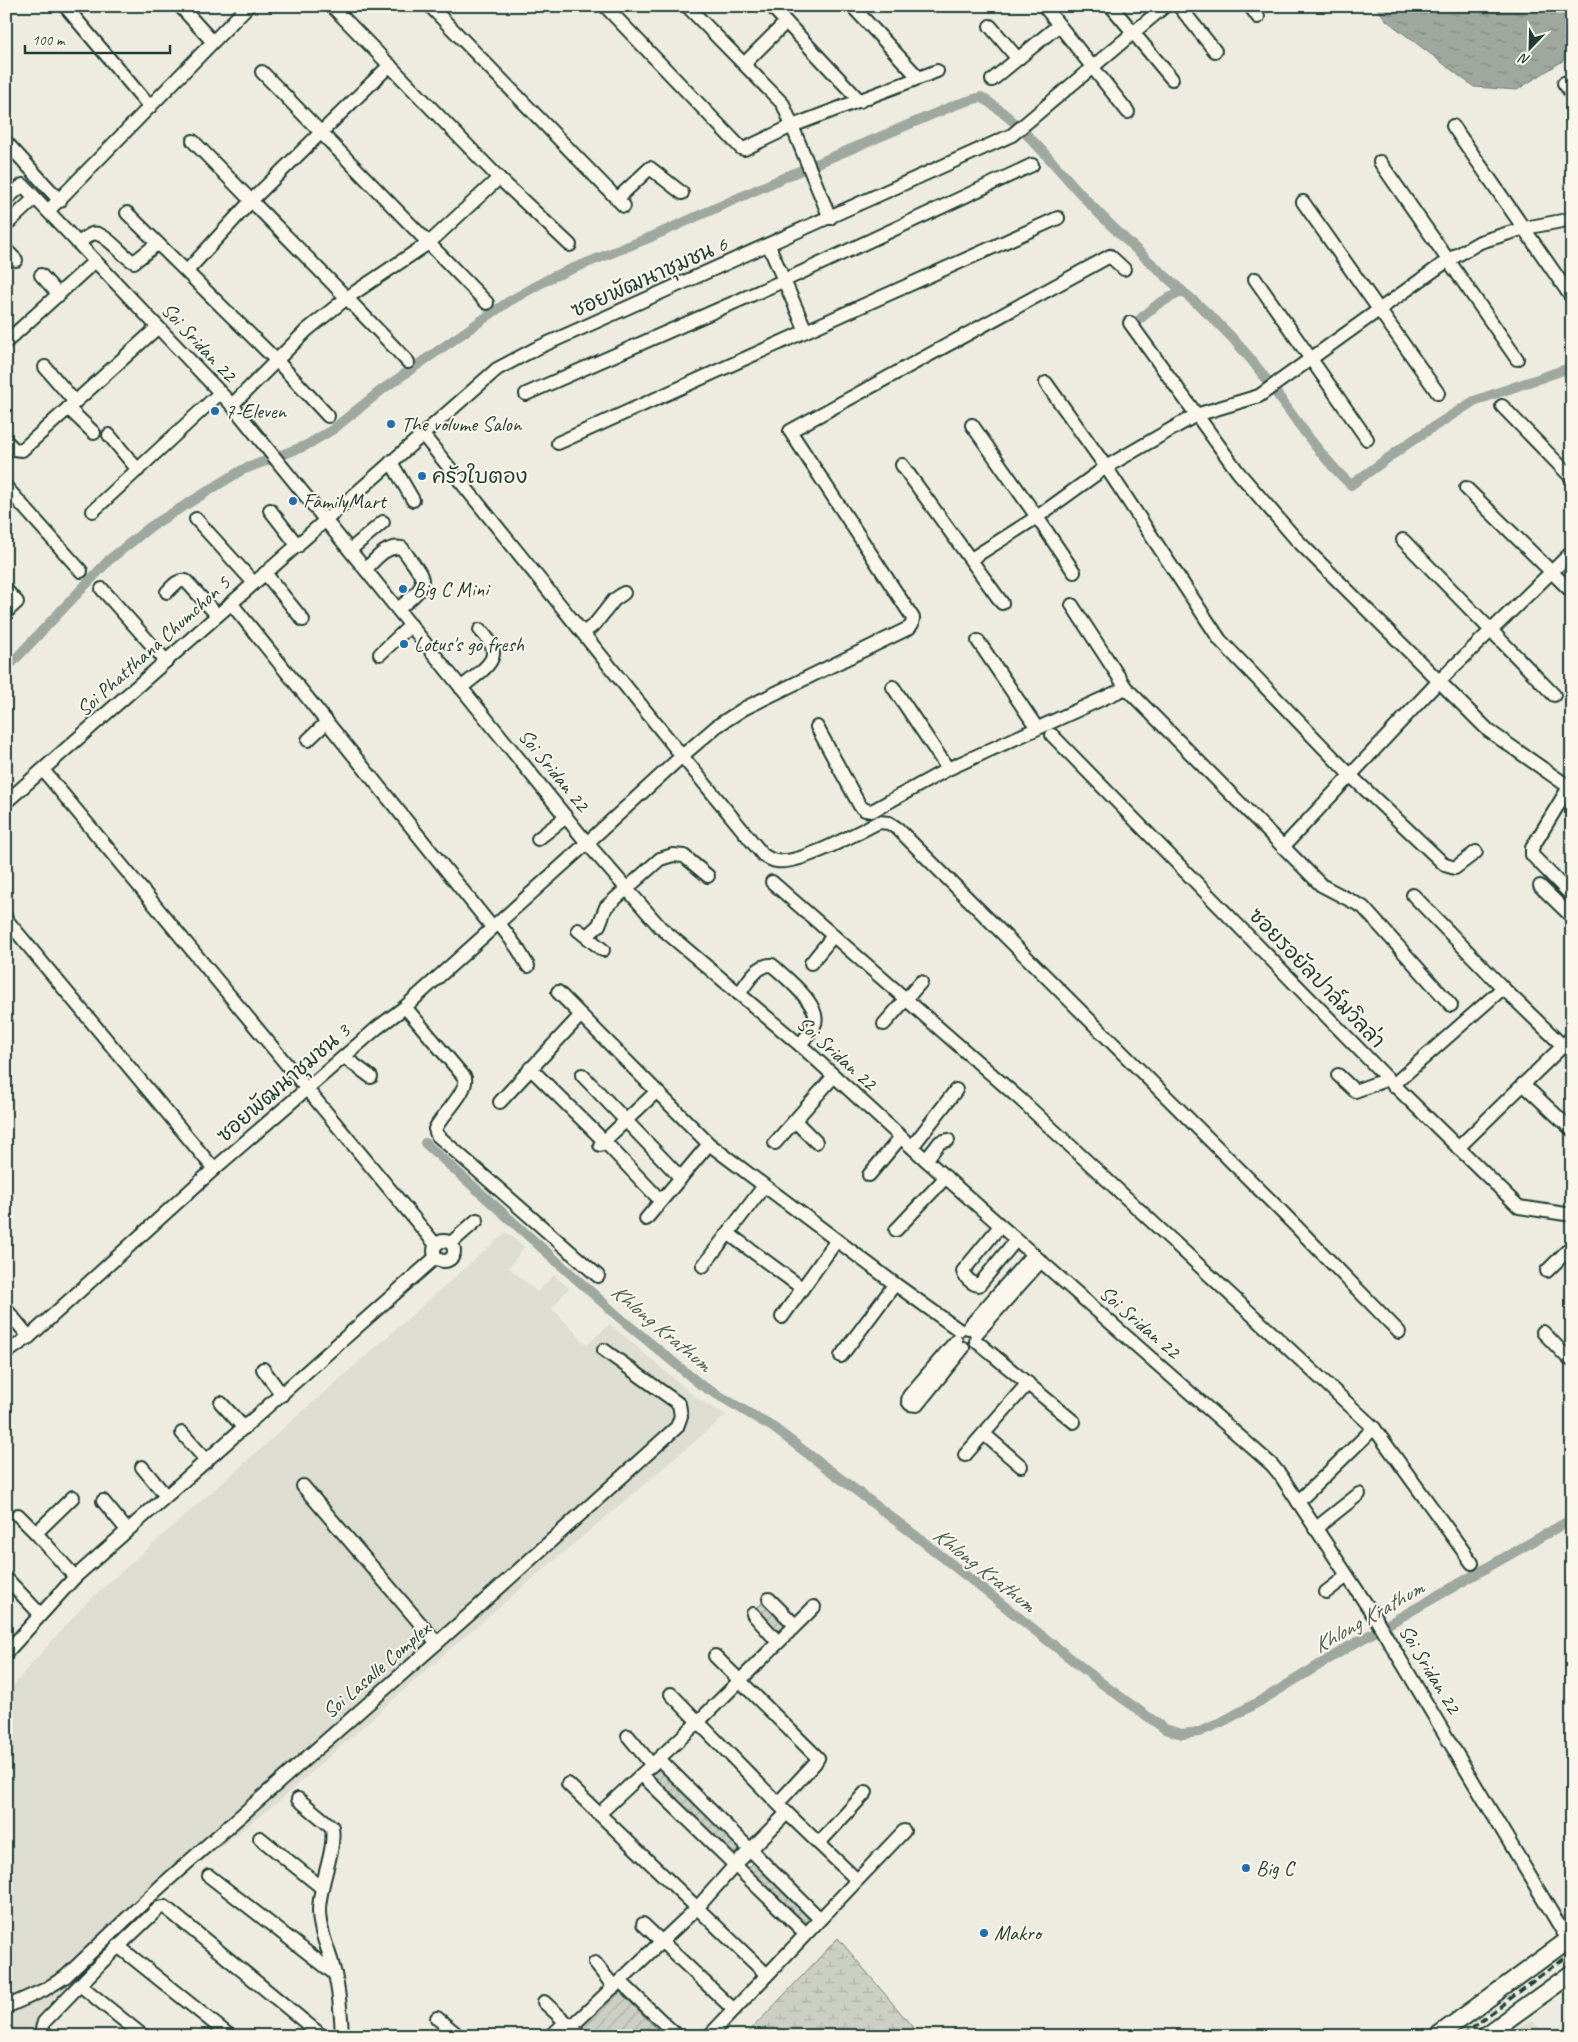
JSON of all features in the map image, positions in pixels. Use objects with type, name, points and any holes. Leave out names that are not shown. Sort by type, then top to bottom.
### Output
[{"type":"main road","points":[[1437,2036],[1570,1939]]},
{"type":"main road","points":[[1485,2036],[1572,1973]]},
{"type":"street","points":[[65,6],[150,107]]},
{"type":"street","points":[[180,6],[212,42]]},
{"type":"street","points":[[48,212],[248,6]]},
{"type":"street","points":[[332,6],[499,178],[570,245]]},
{"type":"street","points":[[430,6],[621,203],[650,168],[682,192]]},
{"type":"street","points":[[605,6],[741,148],[747,148],[792,126],[937,71]]},
{"type":"street","points":[[687,6],[783,104],[830,218]]},
{"type":"street","points":[[771,6],[860,101]]},
{"type":"street","points":[[852,6],[918,78]]},
{"type":"street","points":[[1044,6],[1128,112]]},
{"type":"street","points":[[1111,6],[1132,34],[1172,80]]},
{"type":"street","name":"ซอยพัฒนาชุมชน 6","points":[[327,521],[490,374],[506,363],[1012,135],[1165,6]]},
{"type":"street","points":[[1179,6],[1216,51]]},
{"type":"street","points":[[1250,6],[1258,17]]},
{"type":"street","points":[[744,64],[786,22]]},
{"type":"street","points":[[992,80],[1059,25]]},
{"type":"street","points":[[990,26],[1018,59]]},
{"type":"street","points":[[187,271],[251,201],[390,65]]},
{"type":"street","points":[[262,72],[488,302]]},
{"type":"street","points":[[1564,83],[1572,94]]},
{"type":"street","points":[[1453,126],[1572,298]]},
{"type":"street","points":[[193,141],[348,297],[408,362]]},
{"type":"street","points":[[6,142],[60,201]]},
{"type":"street","points":[[1380,162],[1516,359]]},
{"type":"street","points":[[526,394],[783,281],[1032,165]]},
{"type":"street","points":[[232,405],[307,330],[348,297],[430,242],[499,178]]},
{"type":"street","points":[[6,199],[22,185],[35,198],[6,225]]},
{"type":"street","name":"Soi Sridan 22","points":[[35,198],[232,405],[587,843],[666,932],[800,1045],[1000,1226],[1272,1465],[1384,1631],[1570,1939]]},
{"type":"street","points":[[1303,202],[1438,393]]},
{"type":"street","points":[[127,213],[277,361],[328,416]]},
{"type":"street","points":[[558,443],[1058,218]]},
{"type":"street","points":[[972,559],[1106,467],[1196,415],[1259,396],[1447,261],[1480,242],[1525,228],[1572,219]]},
{"type":"street","points":[[78,243],[92,234],[98,234],[106,238],[134,262],[153,247]]},
{"type":"street","points":[[769,246],[806,330]]},
{"type":"street","name":"ซอยพัฒนาชุมชน 3","points":[[6,1353],[29,1337],[214,1170],[344,1057],[405,1007],[717,726],[745,708],[909,628],[912,624],[912,618],[790,431],[1110,256],[1124,269]]},
{"type":"street","points":[[6,342],[96,261]]},
{"type":"street","points":[[41,275],[59,295]]},
{"type":"street","points":[[1255,279],[1367,439]]},
{"type":"street","points":[[1130,323],[1238,472],[1296,538],[1489,731],[1570,788],[1532,848],[1532,855],[1572,896]]},
{"type":"street","points":[[6,441],[14,449],[22,450],[158,327]]},
{"type":"street","points":[[45,366],[94,433]]},
{"type":"street","points":[[1046,383],[1106,467],[1220,640],[1351,776],[1445,865],[1456,868],[1476,852]]},
{"type":"street","points":[[93,511],[220,393]]},
{"type":"street","points":[[1502,406],[1572,478]]},
{"type":"street","points":[[972,425],[1037,516],[1074,572]]},
{"type":"street","points":[[109,435],[138,470]]},
{"type":"street","points":[[423,435],[763,855],[776,862],[789,861],[820,850],[879,822],[889,824],[898,829],[1282,1212],[1399,1332]]},
{"type":"street","points":[[391,462],[413,500]]},
{"type":"street","points":[[902,465],[972,559],[1002,603]]},
{"type":"street","points":[[6,487],[81,571]]},
{"type":"street","points":[[1466,488],[1572,592]]},
{"type":"street","points":[[270,510],[298,546]]},
{"type":"street","points":[[196,519],[254,583]]},
{"type":"street","name":"Soi Phatthana Chumchon 5","points":[[6,802],[217,615],[327,521]]},
{"type":"street","points":[[350,550],[384,522]]},
{"type":"street","points":[[1404,540],[1554,695]]},
{"type":"street","points":[[366,569],[388,549],[402,548],[422,576],[422,586],[418,592],[398,609]]},
{"type":"street","points":[[1283,847],[1438,682],[1572,552]]},
{"type":"street","points":[[265,573],[303,620]]},
{"type":"street","points":[[167,592],[178,582],[186,581],[217,615]]},
{"type":"street","points":[[102,589],[166,661]]},
{"type":"street","points":[[6,590],[17,602],[6,612]]},
{"type":"street","points":[[582,633],[595,624],[614,600],[624,593]]},
{"type":"street","points":[[231,603],[327,722],[495,924],[518,949],[528,966]]},
{"type":"street","points":[[1072,605],[1126,688],[1321,885],[1363,907],[1451,1005]]},
{"type":"street","points":[[380,654],[411,625]]},
{"type":"street","points":[[462,688],[494,656],[494,649],[489,639],[480,630]]},
{"type":"street","points":[[978,641],[1037,728]]},
{"type":"street","points":[[892,687],[948,768]]},
{"type":"street","points":[[817,727],[860,806],[865,810],[872,810],[948,768],[1126,688]]},
{"type":"street","points":[[308,740],[327,722]]},
{"type":"street","name":"ซอยรอยัลปาล์มวิลล่า","points":[[1052,735],[1391,1082],[1519,1207],[1572,1214]]},
{"type":"street","points":[[43,770],[307,1090],[445,1261],[451,1258],[454,1249],[451,1243]]},
{"type":"street","points":[[538,839],[566,817]]},
{"type":"street","points":[[603,950],[582,933],[599,925],[606,907],[660,860],[673,855],[684,856],[708,876]]},
{"type":"street","points":[[772,882],[1029,1107],[1374,1428],[1472,1563]]},
{"type":"street","points":[[1540,886],[1572,917]]},
{"type":"street","points":[[1413,895],[1503,988],[1567,1041],[1458,1148]]},
{"type":"street","points":[[6,920],[214,1170]]},
{"type":"street","points":[[811,962],[833,936]]},
{"type":"street","points":[[739,994],[760,968],[766,964],[772,965],[812,1004],[815,1025],[800,1045]]},
{"type":"street","points":[[884,1024],[920,982]]},
{"type":"street","points":[[1338,1075],[1355,1091],[1391,1082],[1503,988]]},
{"type":"street","points":[[558,992],[709,1144],[1028,1383],[1074,1422]]},
{"type":"street","points":[[405,1007],[459,1069],[466,1082],[438,1123],[435,1129],[437,1135],[598,1276]]},
{"type":"street","points":[[500,1102],[581,1015]]},
{"type":"street","points":[[344,1057],[371,1077]]},
{"type":"street","points":[[530,1068],[661,1201]]},
{"type":"street","points":[[582,1075],[681,1178]]},
{"type":"street","points":[[776,1143],[834,1076]]},
{"type":"street","points":[[1524,1084],[1572,1130]]},
{"type":"street","points":[[912,1147],[956,1090]]},
{"type":"street","points":[[602,1143],[656,1092]]},
{"type":"street","points":[[795,1121],[816,1142]]},
{"type":"street","points":[[869,1175],[901,1137]]},
{"type":"street","points":[[926,1160],[940,1142],[948,1140]]},
{"type":"street","points":[[646,1220],[709,1144]]},
{"type":"street","points":[[896,1230],[946,1177]]},
{"type":"street","points":[[703,1266],[764,1186]]},
{"type":"street","points":[[451,1243],[477,1220]]},
{"type":"street","points":[[1000,1226],[963,1271],[964,1275],[975,1285],[979,1285],[1016,1240]]},
{"type":"street","points":[[729,1234],[802,1288]]},
{"type":"street","points":[[782,1316],[837,1240]]},
{"type":"street","points":[[6,1653],[75,1577],[282,1395],[436,1251],[441,1241],[451,1243]]},
{"type":"street","points":[[1546,1270],[1572,1246]]},
{"type":"street","points":[[966,1337],[918,1405],[910,1404],[908,1401],[910,1396],[1037,1258]]},
{"type":"street","points":[[841,1356],[895,1284]]},
{"type":"street","points":[[6,1310],[29,1337]]},
{"type":"street","points":[[1543,1332],[1572,1360]]},
{"type":"street","name":"Soi Lasalle Complex","points":[[6,2007],[44,1990],[65,1977],[161,1886],[437,1643],[677,1427],[682,1416],[679,1404],[604,1350]]},
{"type":"street","points":[[262,1369],[282,1395]]},
{"type":"street","points":[[965,1456],[1028,1383]]},
{"type":"street","points":[[221,1402],[244,1428]]},
{"type":"street","points":[[1298,1502],[1374,1428]]},
{"type":"street","points":[[182,1433],[206,1461]]},
{"type":"street","points":[[984,1434],[1020,1466]]},
{"type":"street","points":[[142,1467],[166,1496]]},
{"type":"street","points":[[303,1486],[437,1643]]},
{"type":"street","points":[[1315,1529],[1359,1494]]},
{"type":"street","points":[[36,1532],[72,1496]]},
{"type":"street","points":[[103,1501],[127,1530]]},
{"type":"street","points":[[18,1515],[36,1532],[75,1577]]},
{"type":"street","points":[[1326,1592],[1347,1576]]},
{"type":"street","points":[[6,1578],[40,1614]]},
{"type":"street","points":[[769,1599],[794,1625]]},
{"type":"street","points":[[599,1814],[697,1723],[814,1606]]},
{"type":"street","points":[[753,1614],[777,1641]]},
{"type":"street","points":[[715,1656],[818,1758],[778,1803]]},
{"type":"street","points":[[670,1694],[787,1813],[857,1880]]},
{"type":"street","points":[[628,1736],[750,1850],[819,1918]]},
{"type":"street","points":[[642,1775],[805,1933]]},
{"type":"street","points":[[568,1784],[766,1975]]},
{"type":"street","points":[[819,1843],[866,1792]]},
{"type":"street","points":[[298,1799],[332,1828],[332,1842],[321,1887],[320,1923],[335,1974],[342,2036]]},
{"type":"street","points":[[551,2036],[617,1984],[662,1942],[787,1813]]},
{"type":"street","points":[[708,2036],[904,1830]]},
{"type":"street","points":[[260,1838],[321,1887]]},
{"type":"street","points":[[209,1876],[335,1974]]},
{"type":"street","points":[[48,2036],[42,2029],[44,2022],[118,1946],[159,1908],[165,1907],[322,2036]]},
{"type":"street","points":[[643,1924],[734,2010]]},
{"type":"street","points":[[118,1946],[230,2036]]},
{"type":"street","points":[[595,1963],[677,2036]]},
{"type":"street","points":[[80,1985],[143,2036]]},
{"type":"street","points":[[544,2002],[582,2036]]},
{"type":"street","points":[[437,2018],[459,2036]]},
{"type":"shaded area","points":[[506,1232],[524,1247],[509,1268],[537,1292],[554,1275],[569,1288],[552,1308],[587,1345],[610,1324],[699,1400],[726,1415],[465,1636],[279,1801],[174,1883],[101,1953],[25,2036],[6,2036],[6,1696],[25,1671],[87,1602]]},
{"type":"shaded area","points":[[1532,2019],[1545,2036],[1508,2036]]},
{"type":"green space","points":[[764,1601],[788,1625],[780,1633],[756,1609]]},
{"type":"green space","points":[[658,1764],[744,1847],[733,1859],[647,1776]]},
{"type":"green space","points":[[756,1860],[814,1919],[805,1927],[747,1869]]},
{"type":"green space","points":[[838,1938],[920,2036],[745,2036]]},
{"type":"green space","points":[[617,1989],[664,2036],[589,2036],[579,2027]]},
{"type":"water","points":[[1375,6],[1572,6],[1572,55],[1517,90],[1474,87],[1387,21]]},
{"type":"waterway","points":[[6,669],[109,560],[150,527],[242,470],[305,446],[332,430],[383,389],[508,302],[552,277],[651,237],[792,174],[955,105],[981,97],[1011,119],[1112,227],[1182,291]]},
{"type":"waterway","points":[[1140,319],[1158,304],[1182,291],[1209,314],[1241,348],[1262,373],[1310,440],[1351,485],[1413,440],[1474,401],[1572,367]]},
{"type":"waterway","name":"Khlong Krathum","points":[[425,1143],[620,1318],[701,1385],[774,1428],[916,1536],[1104,1685],[1165,1729],[1182,1734],[1199,1732],[1220,1723],[1572,1519]]},
{"type":"railway","points":[[1461,2036],[1572,1952]]},
{"type":"place","name":"7-Eleven","points":[[215,411]]},
{"type":"place","name":"The volume Salon","points":[[391,424]]},
{"type":"place","name":"ครัวใบตอง","points":[[422,476]]},
{"type":"place","name":"FamilyMart","points":[[293,501]]},
{"type":"place","name":"Big C Mini","points":[[403,589]]},
{"type":"place","name":"Lotus's go fresh","points":[[404,644]]},
{"type":"place","name":"Big C","points":[[1246,1868]]},
{"type":"place","name":"Makro","points":[[984,1933]]}]
